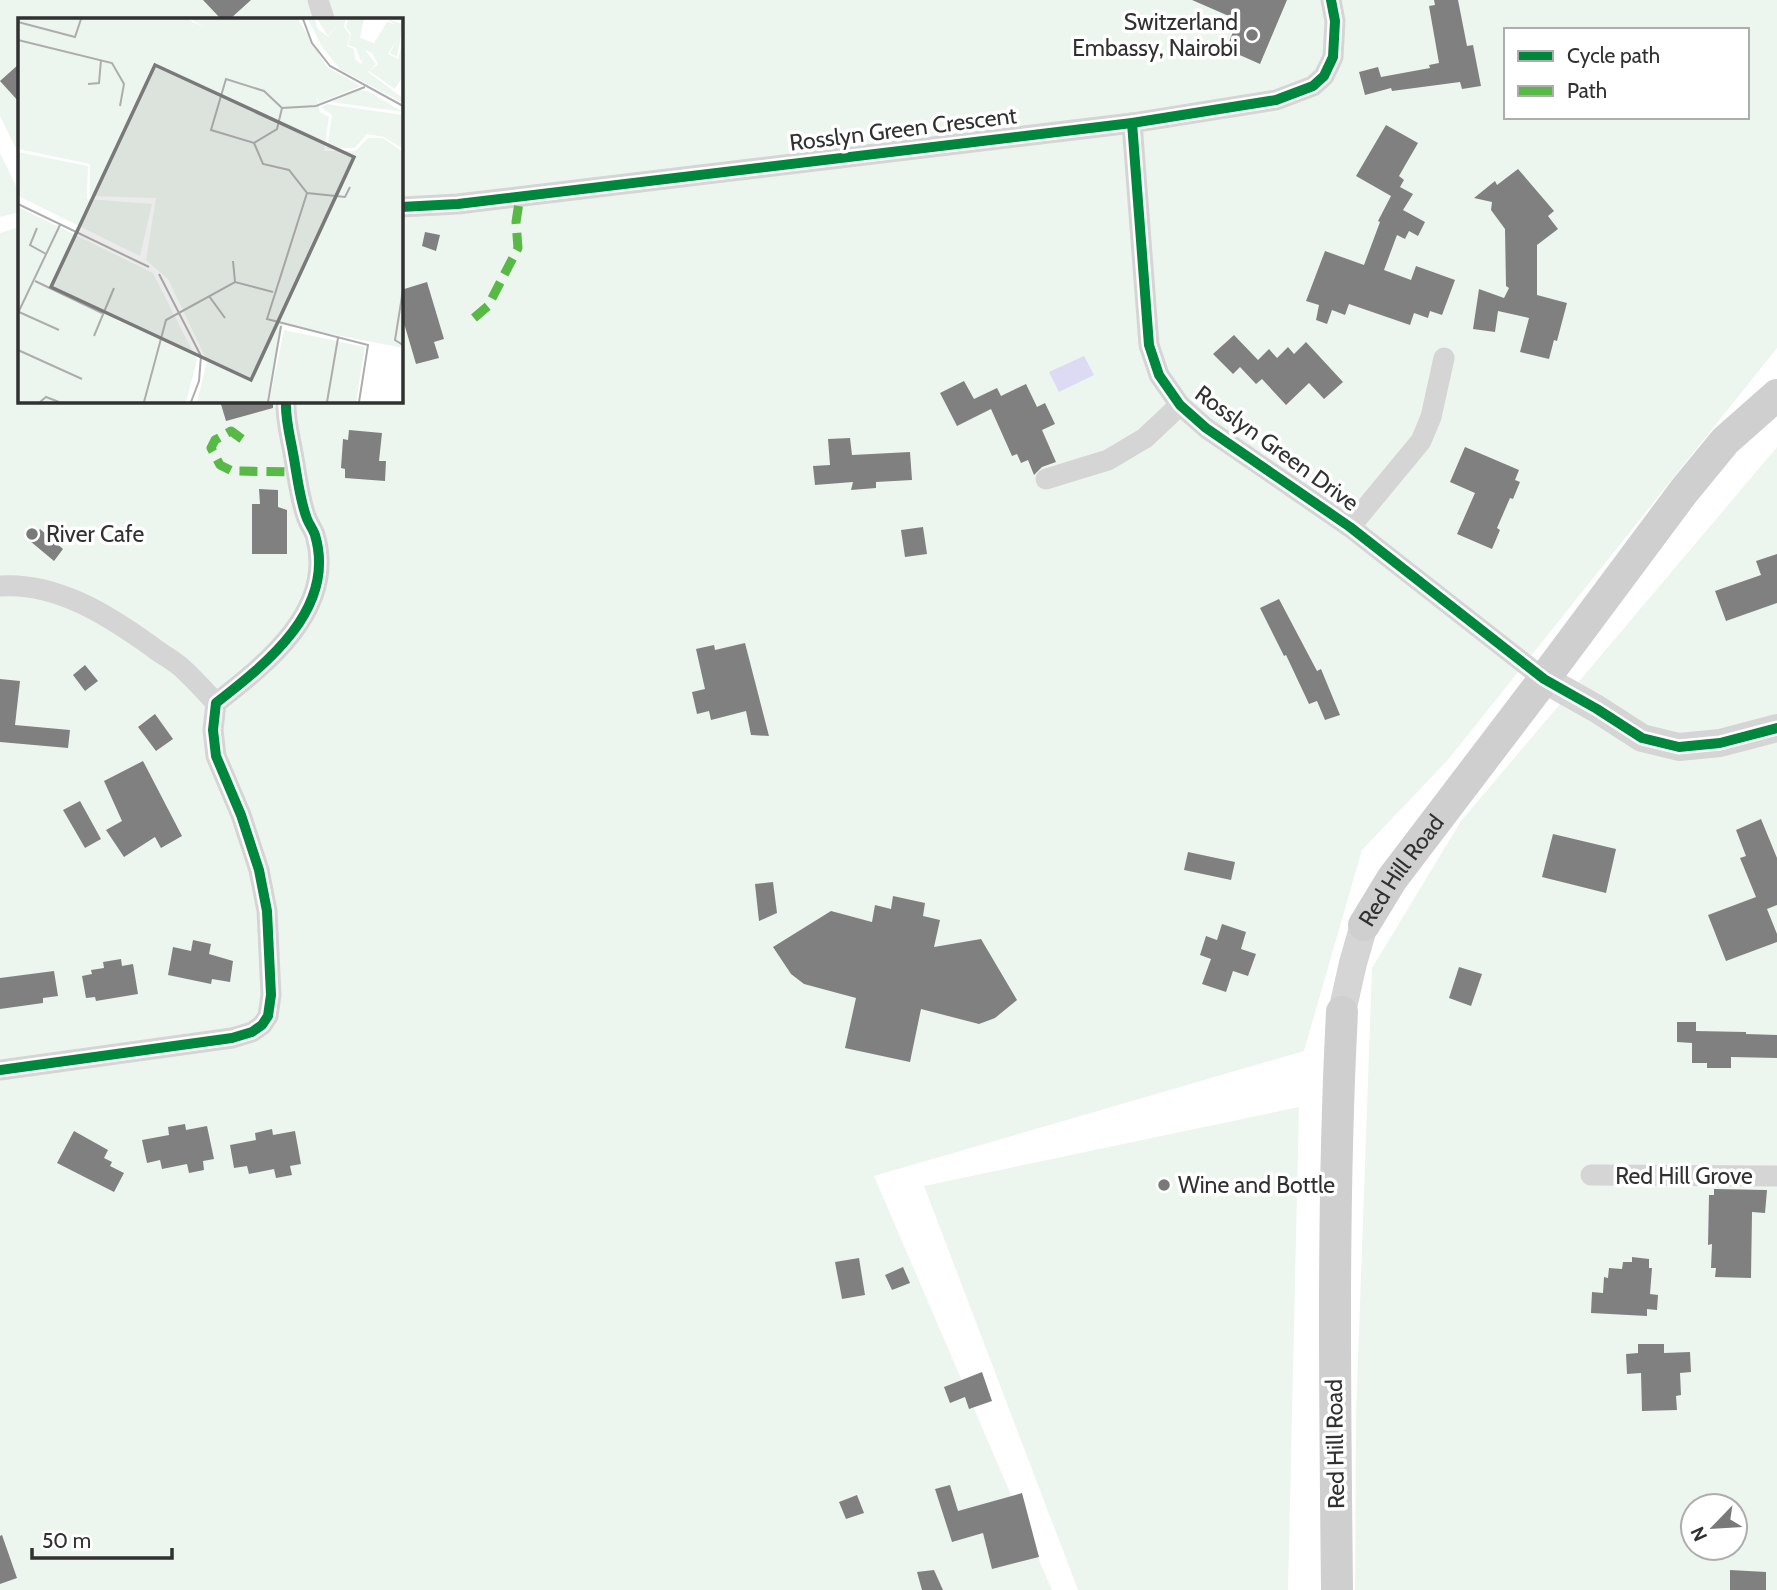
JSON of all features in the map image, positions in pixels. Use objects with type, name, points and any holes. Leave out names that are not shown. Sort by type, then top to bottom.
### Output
[{"type":"main road","name":"Red Hill Road","points":[[1364,925],[1392,879],[1684,491],[1725,441],[1777,395]]},
{"type":"main road","name":"Red Hill Road","points":[[1337,1590],[1335,1367],[1342,1012]]},
{"type":"street","points":[[318,0],[324,18]]},
{"type":"street","name":"Rosslyn Green Crescent","points":[[402,207],[471,202],[1132,123],[1276,100],[1313,86],[1324,76],[1333,57],[1335,21],[1331,0]]},
{"type":"street","name":"Rosslyn Green Drive","points":[[1132,123],[1149,345],[1159,376],[1180,405],[1206,428],[1350,527],[1545,679]]},
{"type":"street","points":[[1350,527],[1421,442],[1431,417],[1444,358]]},
{"type":"street","points":[[0,1070],[232,1038],[252,1032],[262,1025],[268,1016],[271,995],[267,911],[259,870],[241,815],[216,756],[213,730],[216,703],[262,667],[279,649],[310,603],[318,580],[319,556],[315,534],[306,517],[300,494],[286,402]]},
{"type":"street","points":[[1046,479],[1108,460],[1146,438],[1180,405]]},
{"type":"street","points":[[0,586],[17,584],[50,591],[85,604],[123,626],[181,667],[216,703]]},
{"type":"street","points":[[1545,679],[1642,738],[1679,747],[1720,743],[1777,728]]},
{"type":"street","name":"Red Hill Road","points":[[1342,1012],[1364,925]]},
{"type":"street","name":"Red Hill Grove","points":[[1591,1175],[1777,1176]]},
{"type":"shaded area","points":[[0,0],[1777,0],[1777,348],[1447,761],[1362,850],[1304,1051],[874,1176],[1052,1590],[0,1590],[0,233],[18,227],[18,402],[402,402],[402,18],[18,18],[18,153],[0,116]]},
{"type":"shaded area","points":[[0,153],[18,190],[18,212],[0,217]]},
{"type":"shaded area","points":[[1084,356],[1094,375],[1059,392],[1049,372]]},
{"type":"shaded area","points":[[1777,447],[1777,1590],[1355,1590],[1356,1415],[1372,968],[1461,821]]},
{"type":"shaded area","points":[[1299,1107],[1288,1590],[1078,1590],[924,1186]]},
{"type":"building","points":[[203,0],[251,0],[231,18],[220,18]]},
{"type":"building","name":"Switzerland Embassy, Nairobi","points":[[1192,0],[1287,0],[1260,64],[1226,49],[1238,20]]},
{"type":"building","points":[[1434,0],[1458,0],[1467,46],[1473,45],[1481,86],[1462,89],[1460,82],[1392,91],[1391,88],[1365,95],[1359,72],[1378,67],[1381,77],[1430,68],[1429,65],[1439,63],[1429,6],[1435,5]]},
{"type":"building","points":[[18,65],[18,101],[0,81]]},
{"type":"building","points":[[1386,125],[1418,143],[1399,176],[1404,180],[1400,187],[1413,194],[1403,210],[1425,222],[1418,236],[1409,231],[1405,239],[1397,235],[1384,270],[1411,280],[1416,266],[1455,280],[1442,315],[1430,311],[1428,318],[1414,313],[1410,325],[1349,304],[1345,315],[1332,310],[1327,324],[1316,320],[1319,305],[1306,301],[1325,251],[1364,265],[1380,222],[1378,221],[1391,196],[1356,176]]},
{"type":"building","points":[[1518,169],[1554,211],[1548,216],[1558,229],[1537,245],[1537,295],[1567,303],[1557,341],[1554,340],[1549,359],[1520,352],[1529,318],[1498,311],[1495,332],[1473,329],[1479,289],[1504,298],[1509,288],[1506,286],[1505,229],[1491,210],[1492,202],[1474,198],[1495,181],[1497,185]]},
{"type":"building","points":[[425,232],[440,235],[436,251],[422,246]]},
{"type":"building","points":[[427,282],[444,339],[434,342],[439,358],[416,364],[402,316],[402,290]]},
{"type":"building","points":[[1234,335],[1258,360],[1269,349],[1277,358],[1288,347],[1294,354],[1306,342],[1343,382],[1324,399],[1309,383],[1286,405],[1262,379],[1256,384],[1240,367],[1233,374],[1213,354]]},
{"type":"building","points":[[964,381],[974,399],[997,388],[1001,396],[1026,384],[1037,407],[1045,403],[1055,424],[1042,430],[1056,462],[1042,467],[1034,475],[1028,460],[1021,463],[1017,454],[1012,456],[991,409],[957,426],[940,393]]},
{"type":"building","points":[[220,402],[273,402],[273,408],[226,421]]},
{"type":"building","points":[[349,430],[382,433],[379,461],[386,461],[385,481],[345,478],[345,469],[341,468],[343,439],[348,440]]},
{"type":"building","points":[[850,438],[852,455],[910,452],[912,480],[876,482],[876,488],[851,490],[853,482],[815,485],[813,466],[830,465],[828,439]]},
{"type":"building","points":[[1465,447],[1519,470],[1515,480],[1520,482],[1497,528],[1500,530],[1492,549],[1457,534],[1475,493],[1450,482]]},
{"type":"building","points":[[259,489],[278,490],[278,507],[287,510],[287,554],[252,554],[252,504],[260,504]]},
{"type":"building","points":[[923,527],[927,554],[905,557],[901,530]]},
{"type":"building","points":[[40,529],[63,549],[54,561],[30,541]]},
{"type":"building","points":[[1777,554],[1777,603],[1726,621],[1715,591],[1761,575],[1756,561]]},
{"type":"building","points":[[1279,599],[1317,671],[1321,669],[1340,715],[1325,720],[1317,701],[1309,704],[1260,608]]},
{"type":"building","points":[[745,643],[769,736],[751,735],[746,711],[711,720],[709,711],[697,714],[692,692],[705,689],[696,649],[714,645],[715,650]]},
{"type":"building","points":[[85,665],[98,681],[85,691],[73,675]]},
{"type":"building","points":[[0,679],[20,681],[15,725],[70,730],[68,748],[0,742]]},
{"type":"building","points":[[155,714],[173,739],[156,751],[138,727]]},
{"type":"building","points":[[143,761],[182,836],[161,848],[155,837],[124,857],[106,830],[122,821],[104,781]]},
{"type":"building","points":[[80,801],[101,839],[85,848],[63,810]]},
{"type":"building","points":[[1761,819],[1777,858],[1777,905],[1767,909],[1777,934],[1777,942],[1726,961],[1708,915],[1756,897],[1740,858],[1746,856],[1736,830]]},
{"type":"building","points":[[1553,834],[1616,849],[1606,893],[1542,877]]},
{"type":"building","points":[[1188,852],[1235,862],[1231,880],[1184,870]]},
{"type":"building","points":[[773,882],[777,913],[759,921],[755,884]]},
{"type":"building","points":[[893,896],[925,903],[923,916],[940,920],[934,947],[981,939],[1017,1000],[995,1018],[979,1024],[921,1009],[910,1062],[845,1048],[856,998],[804,984],[791,974],[773,947],[831,911],[872,922],[875,905],[891,909]]},
{"type":"building","points":[[1222,924],[1246,932],[1241,949],[1256,954],[1248,976],[1233,971],[1226,992],[1202,984],[1211,959],[1200,955],[1206,936],[1217,940]]},
{"type":"building","points":[[193,940],[211,944],[209,954],[233,961],[230,982],[212,979],[211,984],[168,975],[173,947],[191,951]]},
{"type":"building","points":[[121,959],[122,966],[133,964],[138,994],[96,1001],[95,997],[86,998],[82,976],[92,974],[91,970],[104,968],[103,962]]},
{"type":"building","points":[[1459,967],[1482,974],[1471,1006],[1449,998]]},
{"type":"building","points":[[54,971],[58,996],[43,998],[43,1003],[0,1009],[0,978]]},
{"type":"building","points":[[1677,1022],[1696,1022],[1696,1031],[1777,1035],[1777,1058],[1731,1057],[1731,1068],[1707,1068],[1707,1063],[1692,1063],[1692,1043],[1677,1042]]},
{"type":"building","points":[[185,1124],[186,1130],[207,1126],[214,1159],[203,1161],[204,1170],[189,1173],[187,1164],[162,1169],[160,1160],[147,1163],[142,1140],[169,1135],[168,1127]]},
{"type":"building","points":[[272,1129],[273,1135],[295,1131],[301,1164],[290,1166],[292,1175],[276,1178],[274,1169],[249,1174],[247,1166],[234,1168],[230,1145],[256,1140],[255,1133]]},
{"type":"building","points":[[74,1131],[108,1150],[104,1158],[112,1162],[110,1166],[124,1173],[114,1192],[57,1163]]},
{"type":"building","points":[[1714,1189],[1767,1190],[1765,1213],[1752,1212],[1751,1278],[1715,1277],[1716,1268],[1711,1268],[1712,1244],[1708,1245],[1709,1195],[1714,1195]]},
{"type":"building","points":[[1632,1257],[1649,1259],[1649,1268],[1652,1268],[1650,1294],[1658,1295],[1657,1310],[1647,1309],[1647,1316],[1591,1313],[1592,1292],[1603,1293],[1604,1277],[1608,1278],[1609,1268],[1622,1269],[1623,1262],[1632,1262]]},
{"type":"building","points":[[859,1258],[865,1295],[842,1299],[835,1262]]},
{"type":"building","points":[[903,1267],[910,1283],[892,1290],[885,1275]]},
{"type":"building","points":[[1638,1344],[1664,1344],[1664,1353],[1690,1352],[1691,1372],[1680,1373],[1681,1395],[1676,1396],[1677,1410],[1642,1411],[1641,1373],[1627,1374],[1626,1354],[1638,1353]]},
{"type":"building","points":[[982,1372],[992,1401],[969,1409],[965,1397],[950,1403],[944,1387]]},
{"type":"building","points":[[950,1485],[958,1511],[1022,1493],[1039,1557],[992,1569],[983,1533],[952,1542],[935,1489]]},
{"type":"building","points":[[857,1495],[864,1513],[846,1519],[839,1502]]},
{"type":"building","points":[[2,1535],[17,1578],[0,1584],[0,1536]]},
{"type":"building","points":[[934,1570],[943,1590],[922,1590],[917,1572]]},
{"type":"building","points":[[1730,1570],[1766,1572],[1766,1590],[1730,1590]]},
{"type":"marked path","points":[[474,318],[488,306],[518,248],[516,222],[520,196]]},
{"type":"marked path","points":[[242,439],[231,431],[215,440],[211,448],[220,465],[232,471],[296,472]]},
{"type":"cycle path","points":[[402,207],[458,204],[1132,123],[1276,100],[1313,86],[1324,76],[1333,57],[1335,21],[1331,0]]},
{"type":"cycle path","points":[[1132,123],[1149,345],[1159,375],[1180,405],[1206,428],[1350,527],[1544,679],[1642,738],[1679,747],[1720,743],[1777,728]]},
{"type":"cycle path","points":[[0,1070],[232,1038],[252,1032],[262,1025],[268,1016],[271,995],[267,911],[259,870],[241,815],[216,756],[213,730],[216,703],[256,671],[293,632],[307,610],[316,587],[319,562],[315,535],[307,519],[300,493],[286,402]]},
{"type":"place","name":"Switzerland Embassy, Nairobi","points":[[1252,35]]},
{"type":"place","name":"River Cafe","points":[[32,534]]},
{"type":"place","name":"Wine and Bottle","points":[[1164,1185]]}]
